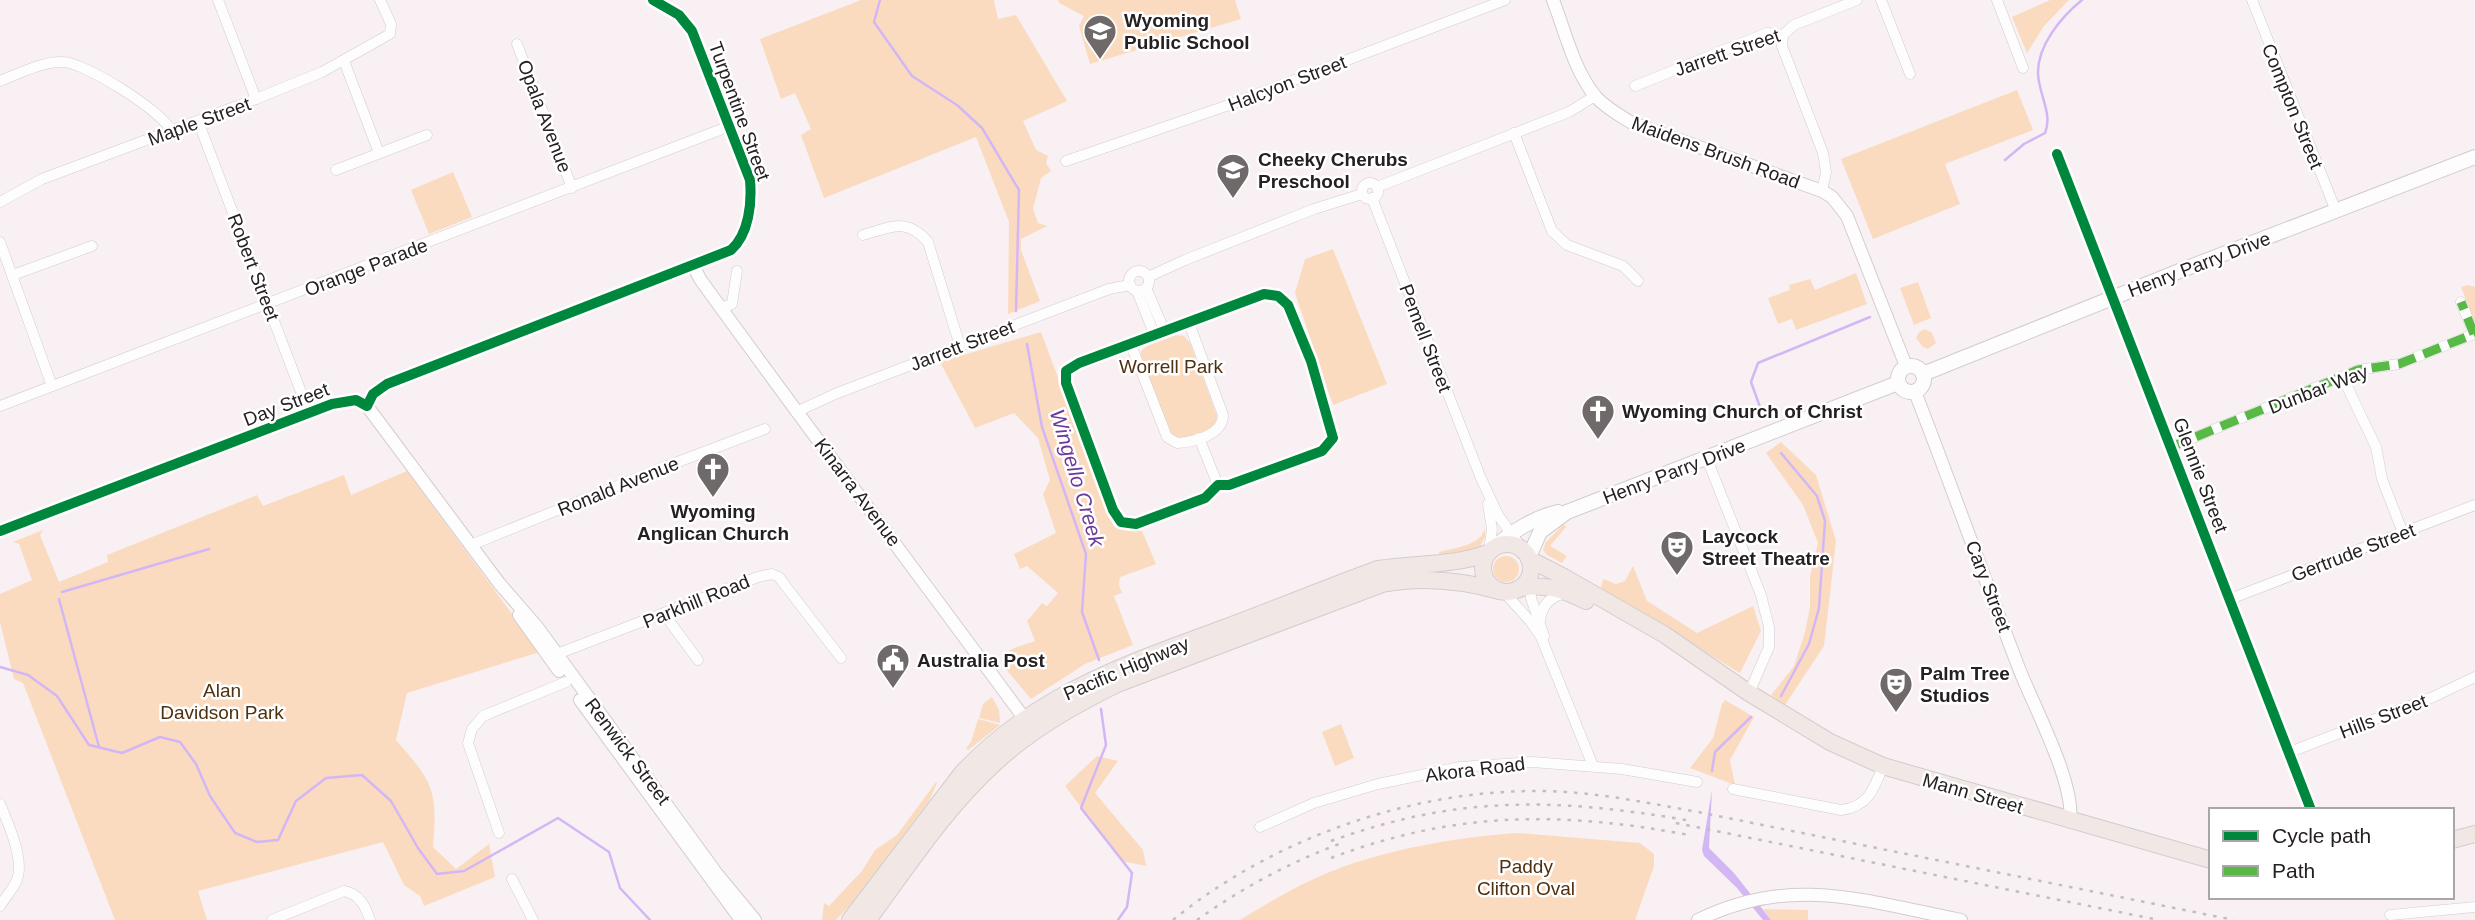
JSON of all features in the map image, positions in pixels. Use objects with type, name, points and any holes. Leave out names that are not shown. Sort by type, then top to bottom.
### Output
[{"type":"main road","name":"Henry Parry Drive","points":[[1923,374],[2475,157]]},
{"type":"main road","points":[[1906,366],[1914,366],[1923,374],[1922,386],[1915,392],[1903,390],[1898,383],[1899,371],[1906,366]]},
{"type":"main road","name":"Henry Parry Drive","points":[[1491,550],[1511,534],[1546,515],[1567,512],[1898,383]]},
{"type":"main road","name":"Henry Parry Drive","points":[[1520,575],[1543,529],[1567,512]]},
{"type":"main road","points":[[1507,544],[1520,575],[1490,585],[1484,575],[1483,563],[1491,550],[1507,544]]},
{"type":"main road","name":"Pacific Highway","points":[[850,920],[962,773],[1024,718],[1058,696],[1131,661],[1378,569],[1407,564],[1462,561],[1491,550]]},
{"type":"main road","name":"Mann Street","points":[[1520,575],[1665,635],[1749,693],[1830,742],[1883,766],[2209,859]]},
{"type":"main road","name":"Mann Street","points":[[1520,575],[1570,593],[1721,680],[1749,693]]},
{"type":"main road","name":"Pacific Highway","points":[[868,920],[951,810],[983,774],[1049,720],[1117,684],[1382,584],[1406,579],[1520,575]]},
{"type":"main road","points":[[1024,718],[1035,720],[1080,695],[1117,684]]},
{"type":"main road","points":[[2454,839],[2475,834]]},
{"type":"street","points":[[218,0],[257,99]]},
{"type":"street","name":"Maple Street","points":[[0,202],[42,179],[257,99],[344,61],[387,37],[392,29],[380,0]]},
{"type":"street","name":"Turpentine Street","points":[[653,0],[687,23],[751,180],[752,194],[740,242],[731,250],[693,265]]},
{"type":"street","name":"Halcyon Street","points":[[1066,162],[1226,106],[1505,0]]},
{"type":"street","name":"Maidens Brush Road","points":[[1553,0],[1576,60],[1595,96],[1611,111],[1632,122],[1822,191]]},
{"type":"street","name":"Jarrett Street","points":[[1634,86],[1767,33],[1783,35],[1794,25],[1857,0]]},
{"type":"street","points":[[1881,0],[1910,74]]},
{"type":"street","points":[[1997,0],[2023,68]]},
{"type":"street","name":"Compton Street","points":[[2252,0],[2336,211]]},
{"type":"street","points":[[1783,35],[1782,46],[1826,163],[1822,191],[1832,197],[1847,216],[1906,366]]},
{"type":"street","name":"Opala Avenue","points":[[517,44],[572,188]]},
{"type":"street","points":[[344,61],[379,153]]},
{"type":"street","points":[[0,81],[50,63],[70,63],[111,82],[166,121],[171,131]]},
{"type":"street","points":[[1367,196],[1377,194],[1377,187],[1576,108],[1595,96]]},
{"type":"street","name":"Robert Street","points":[[198,121],[309,413]]},
{"type":"street","name":"Orange Parade","points":[[0,405],[268,305],[730,126]]},
{"type":"street","points":[[1514,133],[1552,231],[1567,245],[1623,266],[1638,281]]},
{"type":"street","points":[[336,170],[427,135]]},
{"type":"street","name":"Glennie Street","points":[[2057,154],[2310,808]]},
{"type":"street","name":"Jarrett Street","points":[[796,412],[960,345],[1109,289],[1140,285],[1185,260],[1303,214],[1367,196]]},
{"type":"street","name":"Pemell Street","points":[[1367,196],[1480,477],[1498,515],[1511,534],[1530,621],[1549,656]]},
{"type":"street","points":[[863,235],[905,225],[918,231],[928,242],[960,345]]},
{"type":"street","points":[[0,242],[52,386]]},
{"type":"street","points":[[13,275],[92,246]]},
{"type":"street","points":[[367,406],[373,394],[387,384],[693,265]]},
{"type":"street","name":"Kinarra Avenue","points":[[693,265],[699,279],[796,412],[869,506],[1024,718]]},
{"type":"street","points":[[721,308],[732,304],[737,271]]},
{"type":"street","points":[[1140,285],[1160,334]]},
{"type":"street","points":[[1264,294],[1278,296],[1288,306],[1311,361],[1333,438],[1322,451],[1229,485],[1218,485],[1205,498],[1136,524],[1121,522],[1113,510],[1066,383],[1066,371],[1079,363],[1160,334],[1264,294]]},
{"type":"street","name":"Dunbar Way","points":[[2171,447],[2358,370],[2399,363],[2474,334],[2461,302]]},
{"type":"street","points":[[1131,345],[1167,436],[1177,443],[1199,438],[1219,429],[1223,423],[1223,415],[1189,323]]},
{"type":"street","points":[[2343,378],[2376,447],[2382,479],[2403,533]]},
{"type":"street","name":"Cary Street","points":[[1915,392],[2016,660],[2065,779],[2071,803],[2070,821]]},
{"type":"street","name":"Day Street","points":[[0,531],[345,400],[355,400],[367,406]]},
{"type":"street","name":"Renwick Street","points":[[367,406],[499,583],[528,629],[553,656],[604,733],[743,920]]},
{"type":"street","name":"Ronald Avenue","points":[[471,545],[765,429]]},
{"type":"street","points":[[1199,438],[1218,485]]},
{"type":"street","points":[[1707,458],[1761,595],[1769,626],[1769,647],[1749,693]]},
{"type":"street","name":"Pemell Street","points":[[1480,477],[1492,522],[1491,550]]},
{"type":"street","name":"Gertrude Street","points":[[2230,599],[2475,505]]},
{"type":"street","name":"Parkhill Road","points":[[553,656],[738,584],[772,574],[784,583],[841,658]]},
{"type":"street","name":"Pemell Street","points":[[1520,575],[1540,621],[1549,656],[1592,766]]},
{"type":"street","points":[[1540,621],[1542,609],[1550,599],[1558,594],[1570,593]]},
{"type":"street","points":[[664,614],[698,660]]},
{"type":"street","name":"Hills Street","points":[[2290,752],[2433,697],[2475,677]]},
{"type":"street","points":[[499,833],[468,743],[472,729],[483,716],[570,680]]},
{"type":"street","name":"Renwick Street","points":[[570,680],[654,785],[717,874],[755,920]]},
{"type":"street","points":[[604,733],[642,777],[654,785],[657,797],[683,833],[699,862]]},
{"type":"street","name":"Akora Road","points":[[1260,827],[1314,803],[1378,784],[1460,768],[1532,762],[1622,769],[1698,782]]},
{"type":"street","points":[[1734,789],[1841,810],[1850,809],[1869,798],[1883,766]]},
{"type":"street","points":[[0,804],[13,834],[18,859],[18,879],[0,906]]},
{"type":"street","points":[[512,879],[533,920]]},
{"type":"street","points":[[730,888],[729,895],[743,920]]},
{"type":"street","points":[[272,920],[344,891],[353,893],[360,899],[370,920]]},
{"type":"street","points":[[1698,920],[1739,902],[1791,893],[1831,895],[1961,920]]},
{"type":"street","points":[[2390,915],[2475,907]]},
{"type":"green space","points":[[861,0],[994,0],[998,19],[1016,15],[1067,101],[1023,121],[1036,150],[1048,156],[1046,163],[1051,171],[1041,178],[1033,209],[1038,223],[1047,226],[1021,239],[1021,250],[1040,301],[1008,314],[1009,222],[976,137],[824,198],[801,135],[811,129],[795,93],[781,99],[760,39]]},
{"type":"green space","points":[[1058,0],[1235,0],[1241,19],[1090,64],[1079,26],[1084,16]]},
{"type":"green space","points":[[2050,0],[2069,0],[2044,26],[2027,53],[2012,17]]},
{"type":"green space","points":[[2017,90],[2033,130],[1945,164],[1960,204],[1873,239],[1841,159]]},
{"type":"green space","points":[[453,172],[472,217],[429,234],[411,190]]},
{"type":"green space","points":[[1333,249],[1387,384],[1333,405],[1295,293],[1305,259]]},
{"type":"green space","points":[[1856,273],[1867,304],[1796,330],[1792,319],[1778,324],[1768,298],[1790,290],[1789,285],[1810,279],[1815,290]]},
{"type":"green space","points":[[1918,282],[1931,318],[1914,325],[1900,288]]},
{"type":"green space","points":[[2461,287],[2475,287],[2475,323]]},
{"type":"green space","points":[[1925,329],[1932,333],[1936,343],[1928,349],[1916,338],[1919,332]]},
{"type":"green space","points":[[1041,332],[1114,527],[1142,531],[1156,564],[1120,577],[1122,593],[1114,596],[1133,645],[1085,664],[1031,699],[1004,667],[1010,662],[1009,650],[1035,641],[1027,621],[1042,603],[1047,606],[1058,593],[1027,566],[1020,569],[1014,554],[1056,533],[1043,494],[1050,480],[1038,438],[1014,413],[975,428],[940,362]]},
{"type":"green space","name":"Worrell Park","points":[[1176,335],[1184,336],[1190,343],[1217,416],[1209,429],[1182,439],[1170,434],[1141,360],[1141,351],[1147,346]]},
{"type":"green space","points":[[1781,442],[1816,475],[1836,541],[1824,646],[1785,705],[1771,695],[1794,666],[1805,632],[1810,607],[1810,576],[1818,543],[1803,505],[1766,453]]},
{"type":"green space","name":"Alan Davidson Park","points":[[407,471],[540,652],[407,693],[396,740],[418,766],[430,788],[435,812],[433,847],[456,869],[489,844],[495,877],[424,906],[420,896],[404,885],[383,842],[198,891],[207,920],[115,920],[23,683],[14,679],[0,622],[0,594],[32,580],[19,544],[13,542],[43,530],[40,535],[59,582],[108,562],[107,555],[257,495],[263,506],[344,475],[351,495]]},
{"type":"green space","points":[[1564,524],[1566,527],[1550,546],[1567,556],[1562,563],[1543,550],[1546,542]]},
{"type":"green space","points":[[1485,527],[1485,537],[1479,549],[1440,556],[1439,552],[1474,542]]},
{"type":"green space","points":[[1506,556],[1515,560],[1519,569],[1515,578],[1506,582],[1497,578],[1493,569],[1497,560]]},
{"type":"green space","points":[[1633,566],[1647,601],[1697,633],[1753,606],[1761,631],[1740,673],[1601,589],[1603,579],[1616,584],[1625,581]]},
{"type":"green space","points":[[992,697],[999,710],[1000,723],[979,718],[983,704]]},
{"type":"green space","points":[[1725,700],[1754,717],[1730,760],[1735,785],[1690,768],[1713,738]]},
{"type":"green space","points":[[978,719],[1000,725],[968,750],[966,748],[971,742]]},
{"type":"green space","points":[[1341,724],[1354,758],[1335,766],[1322,732]]},
{"type":"green space","points":[[1097,756],[1118,761],[1095,793],[1143,850],[1146,866],[1122,861],[1065,786]]},
{"type":"green space","points":[[936,782],[929,801],[853,902],[836,920],[822,920],[824,903],[829,906],[862,871],[875,850],[897,835]]},
{"type":"green space","name":"Paddy Clifton Oval","points":[[1517,833],[1640,843],[1654,854],[1654,866],[1635,920],[1240,920],[1305,883],[1355,863],[1436,843]]},
{"type":"green space","points":[[1763,909],[1808,910],[1808,920],[1771,920]]},
{"type":"shaded area","points":[[1712,790],[1709,848],[1734,873],[1771,920],[1763,920],[1737,888],[1704,856],[1702,850]]},
{"type":"waterway","name":"Wingello Creek","points":[[880,0],[874,22],[912,76],[957,105],[982,128],[1019,190],[1016,311]]},
{"type":"waterway","points":[[2005,160],[2024,144],[2045,133],[2047,112],[2039,82],[2039,63],[2052,33],[2082,0]]},
{"type":"waterway","points":[[1764,418],[1751,382],[1758,363],[1870,317]]},
{"type":"waterway","name":"Wingello Creek","points":[[1027,344],[1042,427],[1086,554],[1082,612],[1099,660]]},
{"type":"waterway","points":[[1781,453],[1817,496],[1825,521],[1819,608],[1809,644],[1781,696]]},
{"type":"waterway","points":[[62,592],[209,549]]},
{"type":"waterway","points":[[59,599],[99,747]]},
{"type":"waterway","points":[[0,667],[28,675],[57,696],[89,745],[122,753],[160,737],[180,742],[196,764],[210,796],[235,833],[257,842],[278,840],[296,801],[326,778],[362,775],[391,801],[418,848],[437,874],[464,871],[558,818],[609,852],[620,888],[650,920]]},
{"type":"waterway","name":"Wingello Creek","points":[[1101,709],[1106,745],[1081,808],[1132,873],[1127,907],[1118,920]]},
{"type":"waterway","points":[[1712,771],[1715,752],[1751,717]]},
{"type":"railway","points":[[1173,920],[1214,889],[1260,862],[1308,839],[1358,820],[1462,796],[1514,791],[1582,793],[1648,803],[2234,920]]},
{"type":"railway","points":[[1331,841],[1422,815],[1507,805],[1593,808],[1686,820]]},
{"type":"railway","points":[[1331,858],[1421,831],[1508,820],[1596,822],[1689,835]]},
{"type":"railway","points":[[1676,823],[2159,920]]},
{"type":"railway","points":[[1197,920],[1267,877],[1342,843]]},
{"type":"marked path","points":[[2171,447],[2358,370],[2399,364],[2474,334],[2461,302]]},
{"type":"cycle path","points":[[0,531],[332,404],[356,400],[367,406],[373,394],[387,384],[731,250],[742,236],[748,218],[750,180],[692,31],[679,15],[653,0]]},
{"type":"cycle path","points":[[2057,154],[2310,808]]},
{"type":"cycle path","points":[[1264,294],[1278,296],[1288,305],[1311,361],[1333,438],[1322,451],[1229,485],[1218,485],[1205,498],[1136,524],[1121,522],[1113,510],[1066,383],[1066,371],[1079,363],[1264,294]]},
{"type":"place","name":"Wyoming Public School","points":[[1100,61]]},
{"type":"place","name":"Cheeky Cherubs Preschool","points":[[1233,200]]},
{"type":"place","name":"Wyoming Church of Christ","points":[[1598,441]]},
{"type":"place","name":"Wyoming Anglican Church","points":[[713,499]]},
{"type":"place","name":"Laycock Street Theatre","points":[[1677,577]]},
{"type":"place","name":"Australia Post","points":[[893,690]]},
{"type":"place","name":"Palm Tree Studios","points":[[1896,714]]}]
